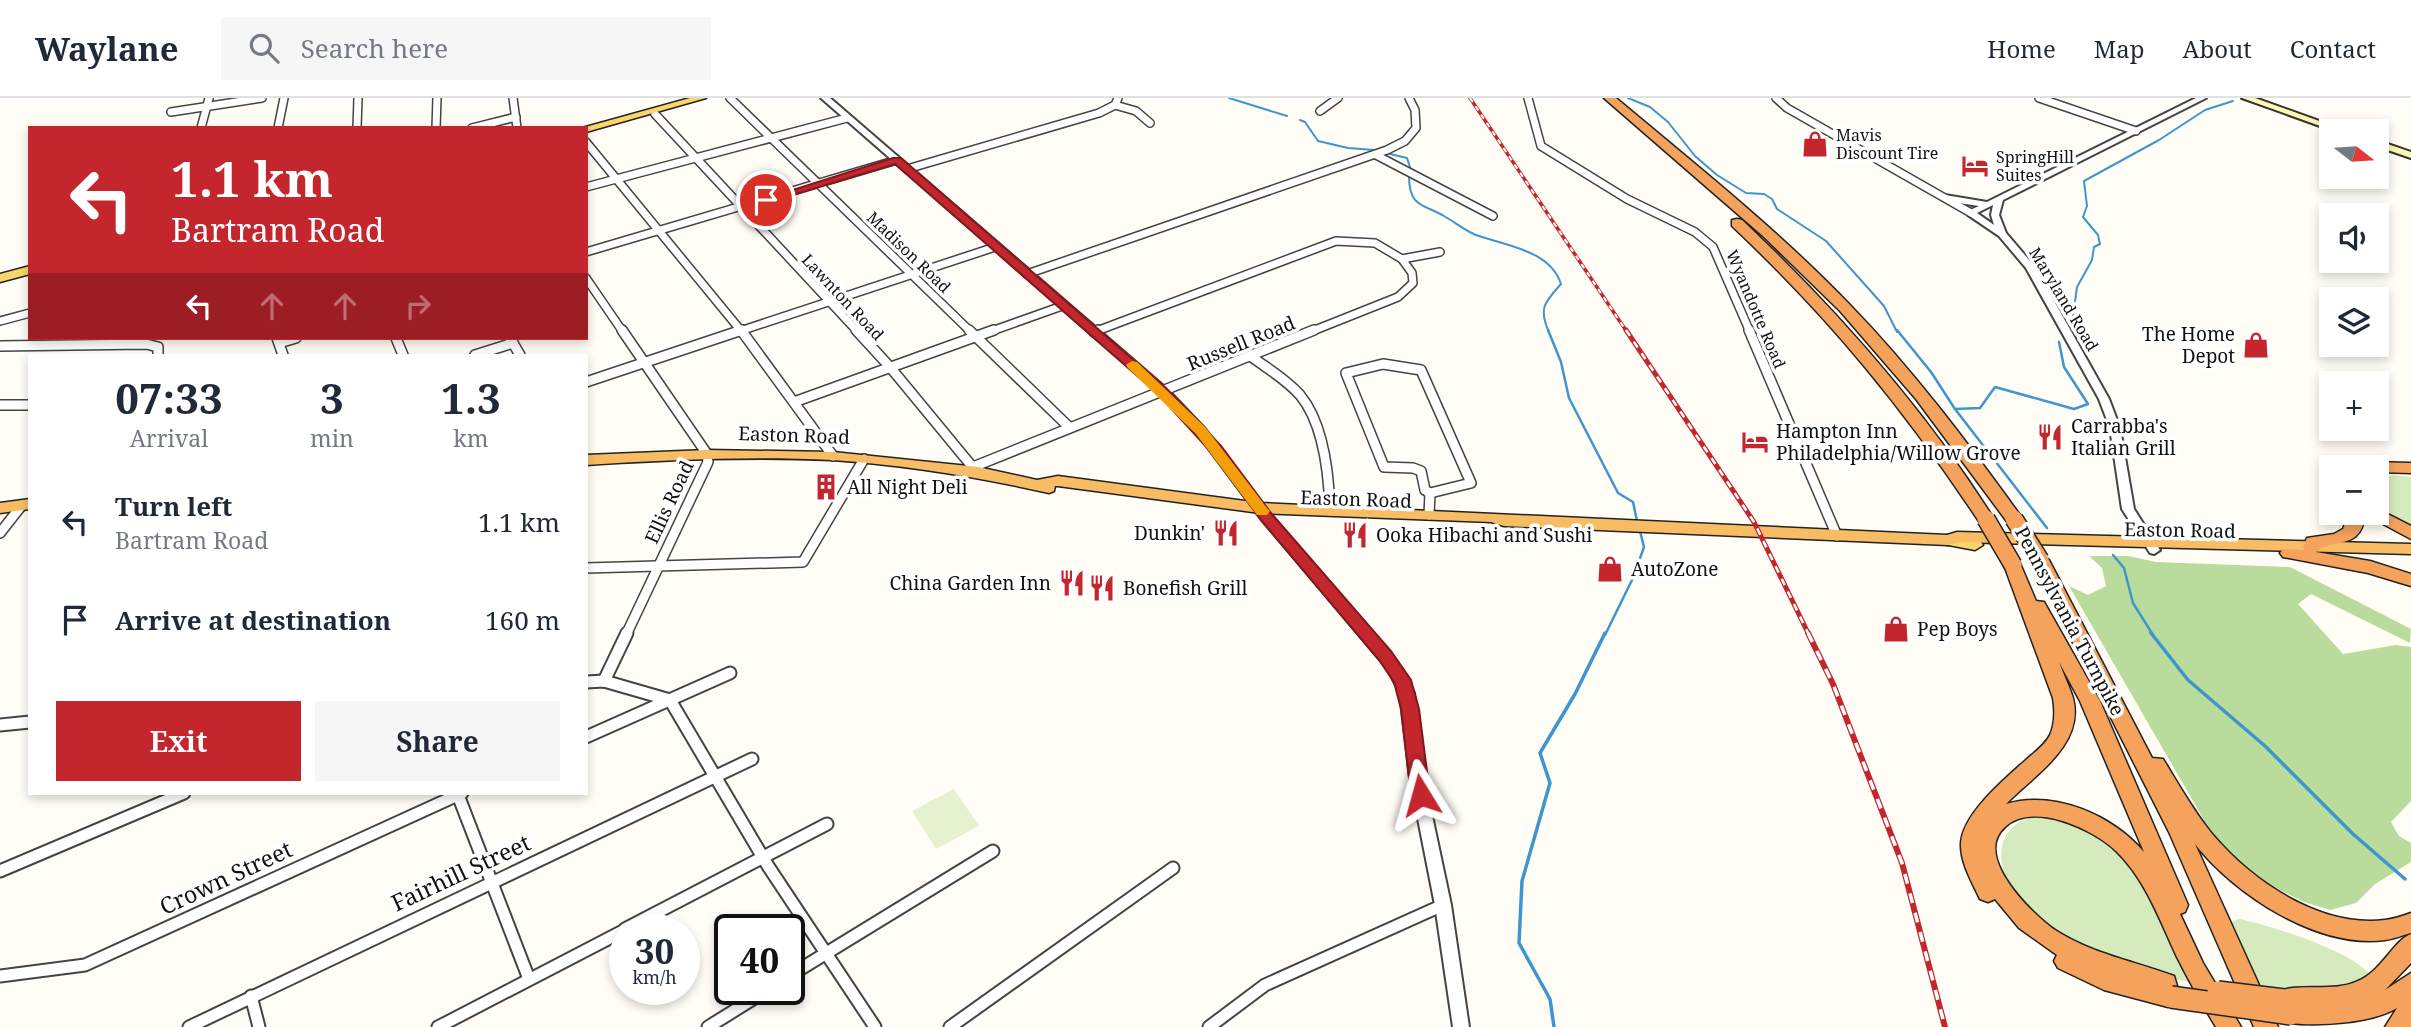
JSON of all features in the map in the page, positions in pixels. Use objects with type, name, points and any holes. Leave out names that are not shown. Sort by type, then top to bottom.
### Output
[{"type":"highway","name":"Pennsylvania Turnpike","points":[[1595,98],[1727,213],[1779,262],[1835,321],[1910,411],[1986,519],[2090,701],[2229,1027]]},
{"type":"highway","name":"Pennsylvania Turnpike","points":[[1609,98],[1738,207],[1818,281],[1936,412],[2014,519],[2040,560],[2179,832],[2266,1027]]},
{"type":"highway","name":"Easton Road","points":[[588,460],[707,454],[832,456],[975,470],[1041,484],[1051,489],[1263,513],[1472,525],[1494,525],[1504,521]]},
{"type":"highway","points":[[2389,468],[2411,470]]},
{"type":"highway","points":[[2389,471],[2411,470]]},
{"type":"highway","points":[[0,508],[26,504]]},
{"type":"highway","name":"Easton Road","points":[[1263,513],[1330,511],[1492,517],[1504,521],[1638,528],[1948,540],[1957,537],[2289,553],[2411,556]]},
{"type":"highway","points":[[2389,520],[2411,533]]},
{"type":"highway","points":[[2312,547],[2313,542],[2339,539],[2352,533],[2356,525]]},
{"type":"highway","name":"Easton Road","points":[[1975,545],[2411,549]]},
{"type":"highway","points":[[2289,553],[2370,568],[2411,580]]},
{"type":"highway","points":[[2013,565],[2063,698],[2064,718],[2061,734],[2053,747],[1981,819],[1973,834],[1972,843],[1978,872],[2001,911],[2053,954],[2091,975],[2168,991],[2347,1013],[2379,1007],[2396,999],[2411,985]]},
{"type":"highway","points":[[2099,673],[2203,838],[2245,879],[2298,911],[2347,929],[2392,931],[2411,923]]},
{"type":"highway","points":[[2168,991],[2082,958],[2047,938],[2031,925],[2001,891],[1991,872],[1986,841],[1992,828],[2010,814],[2040,808],[2073,814],[2113,835],[2137,859],[2150,877],[2192,963],[2229,1027]]},
{"type":"highway","points":[[2288,1007],[2346,998],[2367,990],[2384,977],[2411,944]]},
{"type":"highway","points":[[2397,1027],[2411,1009]]},
{"type":"main road","points":[[588,128],[701,98]]},
{"type":"main road","points":[[642,115],[715,98]]},
{"type":"main road","points":[[2246,98],[2319,123]]},
{"type":"main road","points":[[2389,147],[2411,155]]},
{"type":"main road","points":[[0,278],[28,271]]},
{"type":"main road","name":"Easton Road","points":[[1948,540],[1975,545]]},
{"type":"street","points":[[202,126],[209,98]]},
{"type":"street","points":[[171,111],[261,98]]},
{"type":"street","points":[[278,126],[284,98]]},
{"type":"street","points":[[357,126],[358,98]]},
{"type":"street","points":[[436,126],[437,98]]},
{"type":"street","points":[[513,98],[517,126]]},
{"type":"street","name":"Madison Road","points":[[730,98],[1069,427]]},
{"type":"street","points":[[825,98],[1163,391],[1201,431],[1263,513],[1385,656],[1402,680],[1407,693],[1418,778],[1443,905],[1461,1027]]},
{"type":"street","points":[[1320,111],[1338,98]]},
{"type":"street","points":[[1027,274],[1402,144],[1416,129],[1419,121],[1409,98]]},
{"type":"street","name":"Wyandotte Road","points":[[1528,98],[1538,141],[1546,150],[1627,199],[1695,232],[1713,247],[1837,536]]},
{"type":"street","name":"Maryland Road","points":[[1776,98],[1787,108],[1971,213],[2002,234],[2030,267],[2105,399],[2115,428],[2128,509],[2151,546]]},
{"type":"street","points":[[2039,98],[2136,131]]},
{"type":"street","points":[[1971,213],[2202,98]]},
{"type":"street","points":[[588,251],[820,184],[1099,113],[1117,102],[1136,111],[1150,123]]},
{"type":"street","name":"Lawnton Road","points":[[655,114],[890,367],[975,470]]},
{"type":"street","points":[[480,126],[516,117]]},
{"type":"street","points":[[588,187],[847,118]]},
{"type":"street","points":[[588,145],[742,332],[832,456]]},
{"type":"street","points":[[1376,155],[1493,216]]},
{"type":"street","points":[[1945,198],[1995,201]]},
{"type":"street","points":[[1995,201],[1995,215],[2002,234]]},
{"type":"street","points":[[1094,332],[1336,241],[1375,243],[1402,260],[1440,252]]},
{"type":"street","points":[[588,381],[995,247]]},
{"type":"street","name":"Russell Road","points":[[975,470],[1069,427],[1252,357],[1406,292],[1413,278],[1402,260]]},
{"type":"street","name":"Ellis Road","points":[[588,281],[707,454],[708,463],[604,681]]},
{"type":"street","points":[[794,402],[1062,306]]},
{"type":"street","points":[[0,321],[28,314]]},
{"type":"street","points":[[478,354],[512,341]]},
{"type":"street","points":[[0,346],[146,344],[158,347],[158,354]]},
{"type":"street","points":[[1252,357],[1293,388],[1303,399],[1328,472],[1330,511]]},
{"type":"street","points":[[1371,363],[1394,363],[1421,370],[1471,483],[1430,493],[1425,490],[1421,471],[1413,468],[1384,467],[1346,373],[1371,363]]},
{"type":"street","points":[[0,405],[28,405]]},
{"type":"street","points":[[588,568],[803,562],[864,459]]},
{"type":"street","points":[[1429,515],[1430,493]]},
{"type":"street","points":[[0,533],[26,504]]},
{"type":"street","points":[[588,736],[730,673]]},
{"type":"street","points":[[588,682],[604,681],[670,700],[761,859],[822,955],[875,1027]]},
{"type":"street","points":[[0,725],[28,722]]},
{"type":"street","name":"Fairhill Street","points":[[189,1027],[752,759]]},
{"type":"street","points":[[0,871],[179,795]]},
{"type":"street","name":"Crown Street","points":[[0,976],[67,970],[85,965],[458,795]]},
{"type":"street","points":[[460,795],[529,979]]},
{"type":"street","points":[[654,914],[827,824]]},
{"type":"street","points":[[805,966],[993,851]]},
{"type":"street","points":[[950,1027],[1174,868]]},
{"type":"street","points":[[1209,1027],[1265,985],[1443,905]]},
{"type":"street","points":[[440,1027],[609,937]]},
{"type":"street","points":[[251,996],[259,1027]]},
{"type":"street","points":[[708,1027],[743,1005]]},
{"type":"green space","points":[[2389,476],[2411,477],[2411,528],[2389,513]]},
{"type":"green space","points":[[2089,556],[2128,556],[2156,562],[2290,567],[2411,629],[2410,643],[2311,594],[2298,604],[2343,654],[2396,645],[2411,647],[2411,801],[2391,822],[2399,836],[2411,843],[2411,862],[2375,884],[2356,903],[2330,910],[2304,902],[2266,883],[2233,858],[2208,827],[2069,586],[2088,595],[2106,586],[2102,568]]},
{"type":"green space","points":[[954,789],[979,826],[936,849],[912,811]]},
{"type":"green space","points":[[2036,816],[2068,821],[2095,833],[2117,851],[2151,898],[2189,982],[2113,961],[2069,938],[2027,906],[2011,887],[2003,867],[2002,846],[2014,826]]},
{"type":"green space","points":[[2240,919],[2290,933],[2331,949],[2362,967],[2370,976],[2359,986],[2259,994],[2230,926],[2233,921]]},
{"type":"waterway","points":[[1229,98],[1287,116]]},
{"type":"waterway","points":[[1628,98],[1650,107],[1668,122],[1695,156],[1717,175],[1746,193],[1764,194],[1772,199],[1777,209],[1826,241],[1884,306],[1897,332]]},
{"type":"waterway","points":[[2072,323],[2077,287],[2092,260],[2094,247],[2100,244],[2098,235],[2083,217],[2087,206],[2084,181],[2159,140],[2205,110],[2233,101]]},
{"type":"waterway","points":[[1300,120],[1305,122],[1318,141],[1348,148],[1374,150]]},
{"type":"waterway","points":[[1390,154],[1407,158],[1411,170]]},
{"type":"waterway","points":[[1409,176],[1412,194],[1419,203],[1467,231],[1526,251],[1547,264],[1561,284],[1545,306],[1544,317],[1549,332]]},
{"type":"waterway","points":[[1548,330],[1561,362],[1569,398],[1618,493],[1633,502],[1637,521]]},
{"type":"waterway","points":[[1897,330],[1931,372],[1955,409]]},
{"type":"waterway","points":[[1955,409],[1980,408],[1995,387],[2074,409],[2088,404],[2064,367],[2059,342]]},
{"type":"waterway","points":[[1955,409],[2047,528]]},
{"type":"waterway","points":[[1605,635],[1633,578],[1644,547],[1640,531]]},
{"type":"waterway","points":[[2113,555],[2124,568],[2133,603],[2153,635]]},
{"type":"waterway","points":[[1554,1027],[1550,999],[1519,943],[1522,881],[1550,783],[1540,753],[1575,694],[1605,633]]},
{"type":"waterway","points":[[2151,633],[2188,680],[2265,746],[2353,834],[2405,879]]},
{"type":"railway","points":[[1470,98],[1627,332]]},
{"type":"railway","points":[[1626,330],[1754,522],[1809,635]]},
{"type":"railway","points":[[1808,633],[1833,684],[1902,863],[1945,1027]]},
{"type":"slow traffic","points":[[1132,365],[1163,391],[1201,431],[1262,511]]},
{"type":"place","name":"Mavis Discount Tire","points":[[1815,144]]},
{"type":"place","name":"SpringHill Suites","points":[[1975,166]]},
{"type":"place","name":"The Home Depot","points":[[2256,345]]},
{"type":"place","name":"Carrabba's Italian Grill","points":[[2050,437]]},
{"type":"place","name":"Hampton Inn Philadelphia/Willow Grove","points":[[1755,442]]},
{"type":"place","name":"All Night Deli","points":[[826,487]]},
{"type":"place","name":"Dunkin'","points":[[1226,533]]},
{"type":"place","name":"Ooka Hibachi and Sushi","points":[[1355,535]]},
{"type":"place","name":"AutoZone","points":[[1610,569]]},
{"type":"place","name":"China Garden Inn","points":[[1072,583]]},
{"type":"place","name":"Bonefish Grill","points":[[1102,588]]},
{"type":"place","name":"Pep Boys","points":[[1896,629]]},
{"type":"route","points":[[766,200],[897,160],[1163,391],[1216,449],[1266,517],[1385,656],[1402,680],[1410,709],[1421,795]]}]
